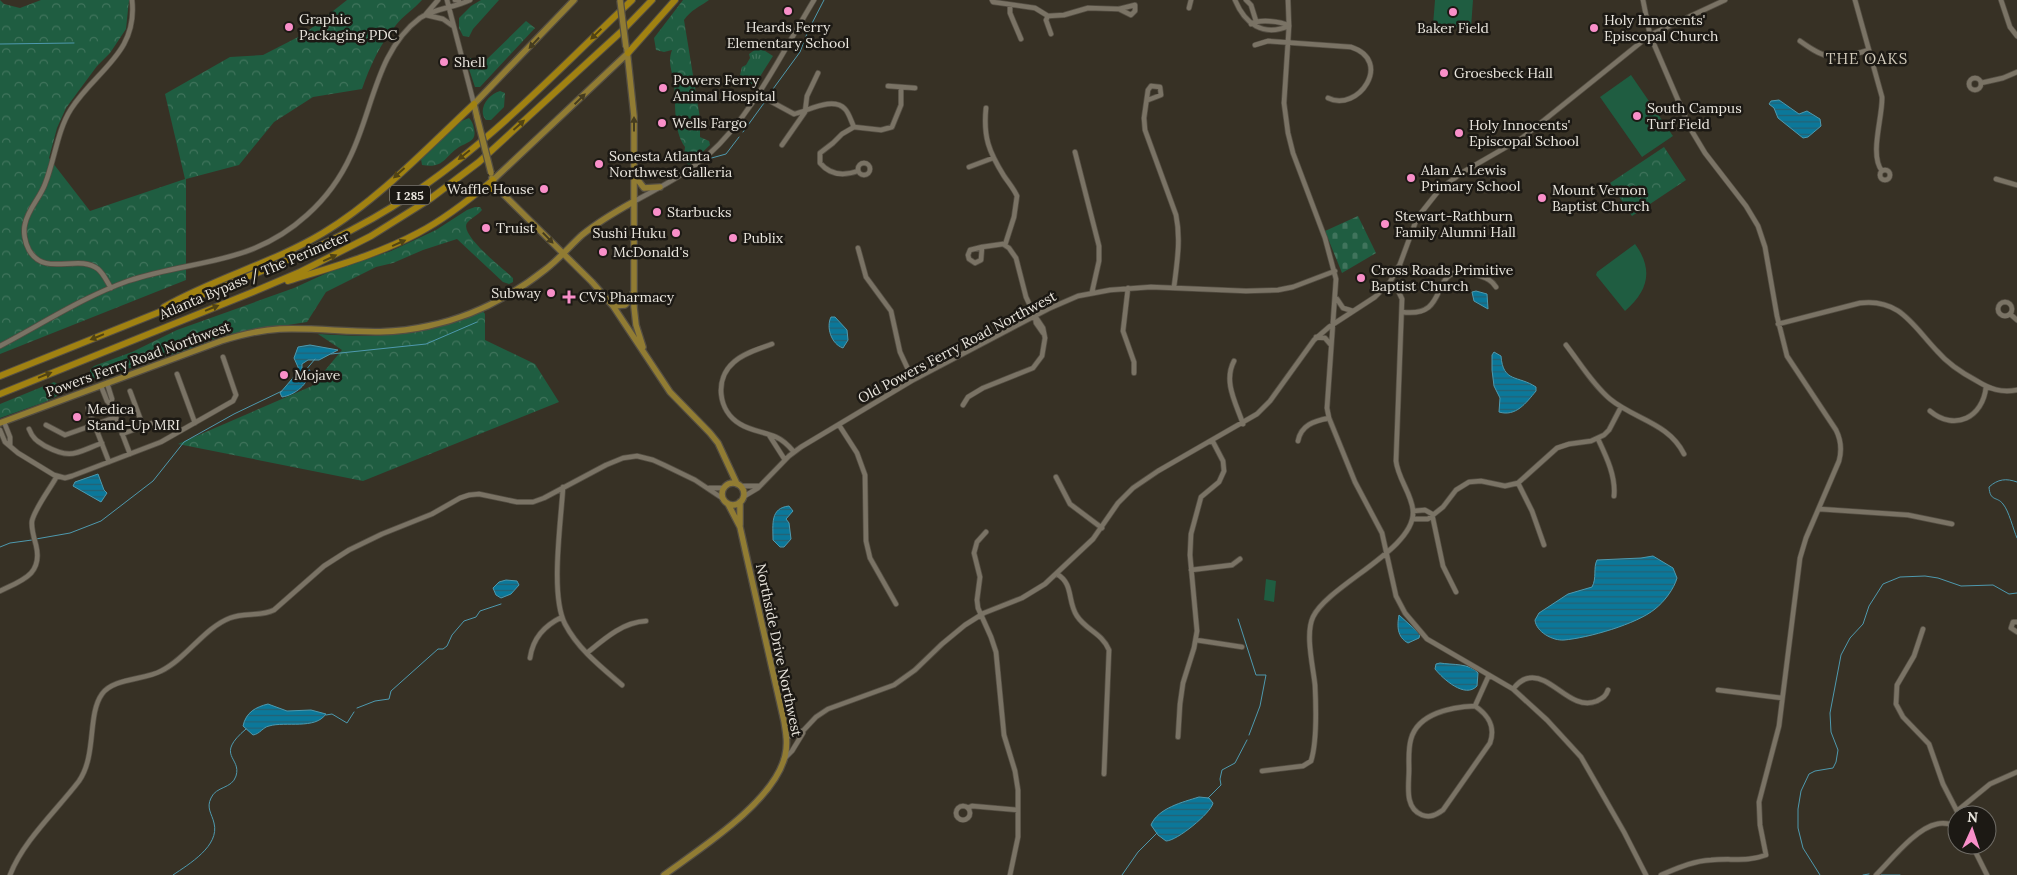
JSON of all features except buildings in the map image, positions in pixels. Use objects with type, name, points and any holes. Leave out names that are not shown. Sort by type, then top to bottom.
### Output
[{"type":"highway","name":"Atlanta Bypass / The Perimeter","points":[[0,376],[313,250],[359,227],[393,207],[425,186],[478,144],[632,0]]},
{"type":"highway","name":"Atlanta Bypass / The Perimeter","points":[[0,394],[300,272],[363,241],[407,215],[493,150],[623,30],[652,0]]},
{"type":"highway","points":[[627,50],[675,0]]},
{"type":"highway","points":[[143,319],[173,302],[298,247],[335,226],[376,194],[474,104]]},
{"type":"highway","points":[[253,292],[339,265],[398,243],[436,223],[482,189],[492,177]]},
{"type":"highway","points":[[482,189],[494,189],[502,192]]},
{"type":"main road","points":[[574,0],[474,104],[492,177],[502,192],[564,253],[612,306],[670,392],[718,443],[724,458],[744,492],[742,500],[734,505],[728,504],[722,498],[727,474],[724,458]]},
{"type":"main road","points":[[620,0],[634,101],[633,202],[636,325],[646,354]]},
{"type":"main road","points":[[492,177],[627,50]]},
{"type":"main road","points":[[634,175],[644,188],[660,187]]},
{"type":"main road","name":"Powers Ferry Road Northwest","points":[[2,422],[221,341],[250,333],[286,329],[384,333],[414,329],[467,315],[512,292],[536,276],[597,224],[633,202]]},
{"type":"main road","points":[[612,306],[620,307],[627,304],[634,289]]},
{"type":"main road","points":[[725,486],[739,485]]},
{"type":"main road","name":"Northside Drive Northwest","points":[[740,527],[742,500]]},
{"type":"main road","name":"Northside Drive Northwest","points":[[664,875],[745,812],[770,785],[784,759],[785,726],[740,527],[728,504]]},
{"type":"street","points":[[111,288],[100,270],[95,267],[80,264],[54,265],[41,262],[29,250],[24,233],[28,216],[45,185],[60,132],[67,116],[78,99],[119,54],[126,40],[132,17],[132,0]]},
{"type":"street","points":[[0,346],[111,288],[142,277],[242,254],[275,238],[307,215],[330,189],[349,160],[381,72],[390,53],[406,32],[438,0]]},
{"type":"street","points":[[447,0],[474,104]]},
{"type":"street","points":[[424,16],[470,0]]},
{"type":"street","name":"Powers Ferry Road Northwest","points":[[633,202],[688,171],[717,146],[736,125],[814,0]]},
{"type":"street","points":[[992,0],[993,2],[1035,8],[1048,16],[1064,15],[1088,8],[1119,9]]},
{"type":"street","points":[[1189,8],[1191,0]]},
{"type":"street","points":[[1235,0],[1239,10],[1251,24],[1267,29],[1282,29],[1289,26]]},
{"type":"street","points":[[1246,0],[1251,5],[1256,21]]},
{"type":"street","points":[[1288,0],[1289,26],[1284,103],[1288,133],[1335,271],[1336,296],[1326,398],[1329,418],[1355,482],[1377,521],[1387,553],[1398,601],[1418,629],[1436,645],[1513,689],[1548,720],[1581,757],[1646,875]]},
{"type":"street","points":[[1643,0],[1650,35],[1695,138],[1749,210],[1758,226],[1765,247],[1778,324],[1790,362],[1836,430],[1840,440],[1840,460],[1800,558],[1773,754],[1759,802],[1760,825],[1766,855],[1750,860],[1718,859],[1699,861],[1661,875]]},
{"type":"street","points":[[784,759],[792,751],[804,731],[816,717],[828,709],[886,689],[902,681],[950,636],[981,615],[1031,593],[1057,574],[1102,528],[1118,503],[1133,488],[1158,471],[1243,424],[1266,406],[1316,338],[1333,324],[1375,297],[1390,282],[1400,264],[1417,218],[1440,189],[1462,172],[1522,138],[1650,35],[1725,0]]},
{"type":"street","points":[[1855,0],[1882,96],[1877,150],[1878,164],[1882,171]]},
{"type":"street","points":[[2001,0],[2010,27],[2017,36]]},
{"type":"street","points":[[1010,5],[1010,14],[1021,39]]},
{"type":"street","points":[[424,16],[443,18],[454,27]]},
{"type":"street","points":[[1048,16],[1046,20],[1051,34]]},
{"type":"street","points":[[1251,24],[1256,21],[1285,23],[1289,26]]},
{"type":"street","points":[[1256,45],[1268,41],[1288,42],[1351,47],[1360,51],[1370,65],[1371,73],[1365,88],[1358,94],[1342,100],[1335,101],[1328,98]]},
{"type":"street","points":[[1800,41],[1819,54],[1833,58],[1869,50]]},
{"type":"street","points":[[782,145],[805,112],[806,96],[818,72]]},
{"type":"street","points":[[1981,83],[2003,78],[2017,72]]},
{"type":"street","points":[[888,86],[915,88]]},
{"type":"street","points":[[858,172],[849,174],[835,173],[823,166],[819,158],[824,149],[854,127],[881,130],[892,127],[901,105],[901,87]]},
{"type":"street","points":[[757,94],[768,97],[769,101],[794,114],[828,104],[839,104],[847,112],[854,127]]},
{"type":"street","points":[[1148,100],[1145,110],[1145,130],[1179,226],[1174,287]]},
{"type":"street","points":[[986,108],[985,132],[988,146],[993,158],[1017,196],[1014,217],[1005,245]]},
{"type":"street","points":[[1075,152],[1099,246],[1099,261],[1092,292]]},
{"type":"street","points":[[969,167],[993,158]]},
{"type":"street","points":[[1996,179],[2017,185]]},
{"type":"street","points":[[963,406],[968,397],[983,388],[1033,368],[1042,356],[1043,333],[1039,321],[1026,297],[1016,258],[1010,248],[999,243],[982,247]]},
{"type":"street","points":[[858,248],[866,277],[891,311],[900,352],[913,380]]},
{"type":"street","name":"Old Powers Ferry Road Northwest","points":[[742,500],[761,486],[794,452],[913,380],[1062,302],[1092,292],[1128,288],[1174,287],[1246,291],[1278,290],[1293,287],[1335,271]]},
{"type":"street","points":[[1402,312],[1419,313],[1429,308],[1437,297],[1443,280],[1454,272],[1464,272],[1489,279],[1496,286]]},
{"type":"street","points":[[1262,771],[1303,766],[1311,761],[1316,707],[1310,635],[1312,620],[1323,604],[1387,553],[1403,535],[1413,519],[1413,510],[1398,472],[1396,461],[1402,312],[1401,294],[1398,288],[1390,282]]},
{"type":"street","points":[[1128,288],[1123,331],[1134,362],[1134,373]]},
{"type":"street","points":[[1336,296],[1341,306],[1346,310],[1355,311]]},
{"type":"street","points":[[1778,324],[1860,303],[1873,302],[1885,304],[1904,314],[1936,351],[1950,364],[1986,387],[2003,391],[2017,390]]},
{"type":"street","points":[[2010,314],[2017,320]]},
{"type":"street","points":[[1316,338],[1325,338],[1331,345]]},
{"type":"street","points":[[772,344],[735,361],[726,372],[721,385],[721,393],[725,408],[734,420],[744,426],[776,437],[794,452]]},
{"type":"street","points":[[1566,345],[1604,394],[1621,407],[1660,427],[1681,447],[1684,454]]},
{"type":"street","points":[[0,430],[5,442],[18,454],[56,476],[72,476],[161,442],[236,399],[236,393],[223,357]]},
{"type":"street","points":[[1234,361],[1229,372],[1229,384],[1243,424]]},
{"type":"street","points":[[177,374],[195,423]]},
{"type":"street","points":[[104,385],[107,401],[111,405],[130,454]]},
{"type":"street","points":[[1930,411],[1947,420],[1966,418],[1975,413],[1982,405],[1986,396],[1986,387]]},
{"type":"street","points":[[130,391],[143,426]]},
{"type":"street","points":[[1413,519],[1428,519],[1442,508],[1456,490],[1469,482],[1481,481],[1505,486],[1518,483],[1557,448],[1598,439],[1609,430],[1621,407]]},
{"type":"street","points":[[88,408],[109,462]]},
{"type":"street","points":[[46,425],[65,435],[116,417]]},
{"type":"street","points":[[1298,441],[1301,432],[1307,425],[1329,418]]},
{"type":"street","points":[[2,422],[10,437],[10,445]]},
{"type":"street","points":[[122,434],[155,422]]},
{"type":"street","points":[[839,425],[857,453],[864,475],[866,540],[870,558],[896,604]]},
{"type":"street","points":[[29,429],[35,440],[64,455],[74,454],[102,443]]},
{"type":"street","points":[[769,435],[786,460]]},
{"type":"street","points":[[1598,439],[1611,470],[1615,489],[1614,496]]},
{"type":"street","points":[[1178,736],[1183,682],[1196,640],[1197,622],[1190,542],[1198,502],[1204,494],[1219,482],[1224,472],[1223,461],[1212,440]]},
{"type":"street","points":[[10,875],[21,854],[82,775],[89,758],[100,698],[108,688],[161,672],[226,620],[234,616],[270,612],[336,558],[382,534],[432,514],[460,498],[479,494],[517,502],[533,502],[606,465],[624,458],[637,456],[653,460],[722,498]]},
{"type":"street","points":[[0,591],[17,583],[34,571],[38,561],[33,519],[56,476]]},
{"type":"street","points":[[1056,477],[1070,504],[1102,528]]},
{"type":"street","points":[[1518,483],[1532,511],[1544,545]]},
{"type":"street","points":[[739,485],[761,486]]},
{"type":"street","points":[[703,486],[717,489],[725,486]]},
{"type":"street","points":[[563,487],[557,588],[562,617],[586,653],[622,685]]},
{"type":"street","points":[[1819,509],[1908,516],[1952,524]]},
{"type":"street","points":[[1413,510],[1426,510],[1432,514],[1443,566],[1456,592]]},
{"type":"street","points":[[986,532],[977,542],[974,553],[980,577],[977,600],[981,615],[992,636],[996,652],[1004,735],[1017,781],[1017,848],[1010,875]]},
{"type":"street","points":[[1191,570],[1232,565],[1240,559]]},
{"type":"street","points":[[1057,574],[1068,585],[1076,616],[1102,637],[1109,650],[1104,774]]},
{"type":"street","points":[[530,658],[533,644],[540,632],[562,617]]},
{"type":"street","points":[[586,653],[635,621],[646,621]]},
{"type":"street","points":[[2017,622],[2011,624],[2011,628],[2017,632]]},
{"type":"street","points":[[1923,629],[1914,656],[1897,685],[1896,704],[1903,717],[1929,744],[1943,784],[1954,805]]},
{"type":"street","points":[[1196,640],[1242,647]]},
{"type":"street","points":[[1475,706],[1488,675]]},
{"type":"street","points":[[1513,689],[1523,679],[1535,678],[1576,701],[1586,703],[1600,700],[1606,695],[1608,690]]},
{"type":"street","points":[[1718,690],[1782,698]]},
{"type":"street","points":[[1475,706],[1485,714],[1490,722],[1492,733],[1490,743],[1443,810],[1432,816],[1420,814],[1412,807],[1409,798],[1410,744],[1413,734],[1422,723],[1439,712],[1451,708],[1475,706]]},
{"type":"street","points":[[785,726],[794,731],[804,731]]},
{"type":"street","points":[[786,737],[796,736],[804,731]]},
{"type":"street","points":[[1967,805],[1990,784],[2017,772]]},
{"type":"street","points":[[968,808],[972,806],[1018,810]]},
{"type":"street","points":[[1876,875],[1926,829],[1941,823],[1947,824]]},
{"type":"street","points":[[1977,855],[1987,875]]},
{"type":"green space","points":[[0,0],[4,4],[20,8],[41,0],[129,0],[126,29],[110,53],[97,66],[66,108],[57,128],[49,158],[90,211],[185,179],[165,94],[230,57],[263,55],[304,34],[347,0],[422,0],[390,32],[372,64],[362,89],[313,97],[274,122],[239,165],[186,179],[186,280],[0,354]]},
{"type":"green space","points":[[481,0],[499,0],[473,29],[469,37],[463,36],[459,28],[459,18],[471,6]]},
{"type":"green space","points":[[683,0],[709,0],[692,11],[684,20],[700,118],[700,137],[709,141],[710,145],[689,165],[684,155],[685,147],[678,133],[670,63],[672,50],[664,52],[656,50],[654,38]]},
{"type":"green space","name":"Baker Field","points":[[1435,0],[1473,0],[1471,28],[1433,25]]},
{"type":"green space","points":[[526,21],[535,28],[480,87],[475,87],[468,66],[470,58],[473,58],[478,63],[483,63]]},
{"type":"green space","points":[[759,47],[773,56],[754,86],[740,75],[742,67],[746,65],[750,58],[749,54]]},
{"type":"green space","name":"South Campus Turf Field","points":[[1631,75],[1673,136],[1642,157],[1600,97]]},
{"type":"green space","points":[[500,91],[505,93],[504,107],[491,120],[486,120],[483,107],[491,95]]},
{"type":"green space","points":[[469,118],[475,133],[471,141],[459,147],[439,164],[422,165],[421,159],[423,155],[459,122]]},
{"type":"green space","points":[[1664,147],[1686,180],[1632,216],[1610,183]]},
{"type":"green space","points":[[475,207],[480,207],[482,210],[467,223],[466,228],[476,244],[513,278],[513,282],[509,284],[503,282],[457,239],[423,250],[393,263],[376,267],[326,292],[307,322],[223,335],[183,352],[161,357],[96,380],[91,377],[90,370],[94,366],[132,352],[177,330],[294,288],[329,272],[391,251],[436,230]]},
{"type":"green space","points":[[1358,216],[1376,253],[1342,273],[1325,231]]},
{"type":"green space","points":[[1635,244],[1645,263],[1646,280],[1639,296],[1625,311],[1596,275],[1597,272]]},
{"type":"green space","points":[[483,311],[485,314],[485,340],[535,364],[559,402],[363,481],[178,444],[312,386],[342,350],[318,334],[362,336],[402,334],[442,326]]},
{"type":"green space","points":[[54,382],[64,388],[63,393],[45,402],[0,418],[0,404]]},
{"type":"green space","points":[[1266,579],[1276,581],[1274,602],[1264,600]]},
{"type":"water","points":[[1779,100],[1799,114],[1807,111],[1820,119],[1821,126],[1808,137],[1803,138],[1778,118],[1774,108],[1769,104],[1771,101]]},
{"type":"water","points":[[1476,291],[1487,294],[1488,309],[1474,301],[1472,292]]},
{"type":"water","points":[[831,317],[835,317],[847,330],[848,340],[843,348],[835,343],[829,330]]},
{"type":"water","points":[[310,345],[338,350],[319,360],[308,360],[302,364],[302,371],[310,370],[307,380],[296,391],[282,397],[280,393],[298,372],[294,358],[298,347]]},
{"type":"water","points":[[1494,352],[1501,356],[1502,365],[1508,375],[1536,387],[1536,391],[1524,404],[1511,413],[1499,412],[1500,398],[1494,386],[1492,370],[1492,355]]},
{"type":"water","points":[[98,474],[107,493],[101,502],[73,486],[75,482]]},
{"type":"water","points":[[789,506],[793,511],[786,519],[789,523],[791,539],[784,547],[780,547],[773,540],[774,518],[778,510]]},
{"type":"water","points":[[1653,556],[1673,568],[1677,578],[1665,599],[1647,615],[1612,629],[1564,640],[1550,637],[1538,628],[1535,620],[1539,613],[1568,594],[1592,587],[1597,560]]},
{"type":"water","points":[[506,580],[517,581],[519,585],[511,594],[501,598],[496,595],[493,588],[499,582]]},
{"type":"water","points":[[1399,615],[1420,634],[1419,638],[1408,643],[1404,641],[1398,627]]},
{"type":"water","points":[[1436,664],[1466,666],[1475,670],[1478,673],[1477,686],[1466,690],[1455,686],[1443,678],[1435,669]]},
{"type":"water","points":[[268,704],[287,711],[311,710],[326,714],[315,722],[269,726],[253,735],[243,726],[244,721],[252,711]]},
{"type":"water","points":[[1199,797],[1209,798],[1213,803],[1211,808],[1200,819],[1185,832],[1171,840],[1166,841],[1158,835],[1151,825],[1159,814],[1172,806]]},
{"type":"waterway","points":[[773,89],[800,52],[808,31],[824,0]]},
{"type":"waterway","points":[[0,44],[74,43]]},
{"type":"waterway","points":[[743,132],[764,103]]},
{"type":"waterway","points":[[708,159],[726,154],[739,137]]},
{"type":"waterway","points":[[331,354],[426,344],[477,322]]},
{"type":"waterway","points":[[305,371],[315,359]]},
{"type":"waterway","points":[[36,539],[70,533],[101,521],[153,481],[184,442],[234,414],[282,391]]},
{"type":"waterway","points":[[2017,482],[2002,480],[1989,487],[1992,497],[2001,502],[2005,507],[2017,538]]},
{"type":"waterway","points":[[0,547],[10,543],[32,540]]},
{"type":"waterway","points":[[1820,875],[1803,848],[1798,828],[1798,809],[1801,791],[1809,774],[1833,768],[1836,762],[1838,750],[1831,732],[1830,713],[1841,655],[1850,638],[1863,624],[1869,606],[1883,584],[1900,577],[1925,576],[1938,578],[1961,586],[1993,585],[2009,594],[2017,593]]},
{"type":"waterway","points":[[357,708],[375,701],[389,699],[391,691],[438,649],[443,649],[447,646],[452,635],[464,621],[476,617],[480,611],[501,604]]},
{"type":"waterway","points":[[1238,619],[1256,675],[1266,675],[1260,706],[1249,735]]},
{"type":"waterway","points":[[326,715],[332,714],[347,723],[354,712]]},
{"type":"waterway","points":[[173,875],[202,854],[208,847],[215,831],[209,808],[210,802],[213,794],[228,786],[236,776],[236,764],[230,751],[237,738],[246,729]]},
{"type":"waterway","points":[[1208,798],[1221,785],[1222,770],[1235,763],[1247,740]]},
{"type":"waterway","points":[[1122,875],[1138,852],[1157,833]]},
{"type":"waterway","points":[[1863,875],[1869,874]]},
{"type":"waterway","points":[[1881,875],[1900,875]]},
{"type":"place","name":"Heards Ferry Elementary School","points":[[788,11]]},
{"type":"place","name":"Baker Field","points":[[1453,12]]},
{"type":"place","name":"Graphic Packaging PDC","points":[[289,27]]},
{"type":"place","name":"Holy Innocents' Episcopal Church","points":[[1594,28]]},
{"type":"place","name":"Shell","points":[[444,62]]},
{"type":"place","name":"Groesbeck Hall","points":[[1444,73]]},
{"type":"place","name":"Powers Ferry Animal Hospital","points":[[663,88]]},
{"type":"place","name":"South Campus Turf Field","points":[[1637,116]]},
{"type":"place","name":"Wells Fargo","points":[[662,123]]},
{"type":"place","name":"Holy Innocents' Episcopal School","points":[[1459,133]]},
{"type":"place","name":"Sonesta Atlanta Northwest Galleria","points":[[599,164]]},
{"type":"place","name":"Alan A. Lewis Primary School","points":[[1411,178]]},
{"type":"place","name":"Waffle House","points":[[544,189]]},
{"type":"place","name":"Mount Vernon Baptist Church","points":[[1542,198]]},
{"type":"place","name":"Starbucks","points":[[657,212]]},
{"type":"place","name":"Stewart-Rathburn Family Alumni Hall","points":[[1385,224]]},
{"type":"place","name":"Truist","points":[[486,228]]},
{"type":"place","name":"Sushi Huku","points":[[676,233]]},
{"type":"place","name":"Publix","points":[[733,238]]},
{"type":"place","name":"McDonald's","points":[[603,252]]},
{"type":"place","name":"Cross Roads Primitive Baptist Church","points":[[1361,278]]},
{"type":"place","name":"Subway","points":[[551,293]]},
{"type":"place","name":"CVS Pharmacy","points":[[569,297]]},
{"type":"place","name":"Mojave","points":[[284,375]]},
{"type":"place","name":"Medica Stand-Up MRI","points":[[77,417]]},
{"type":"district","name":"THE OAKS","points":[[1867,58]]}]
